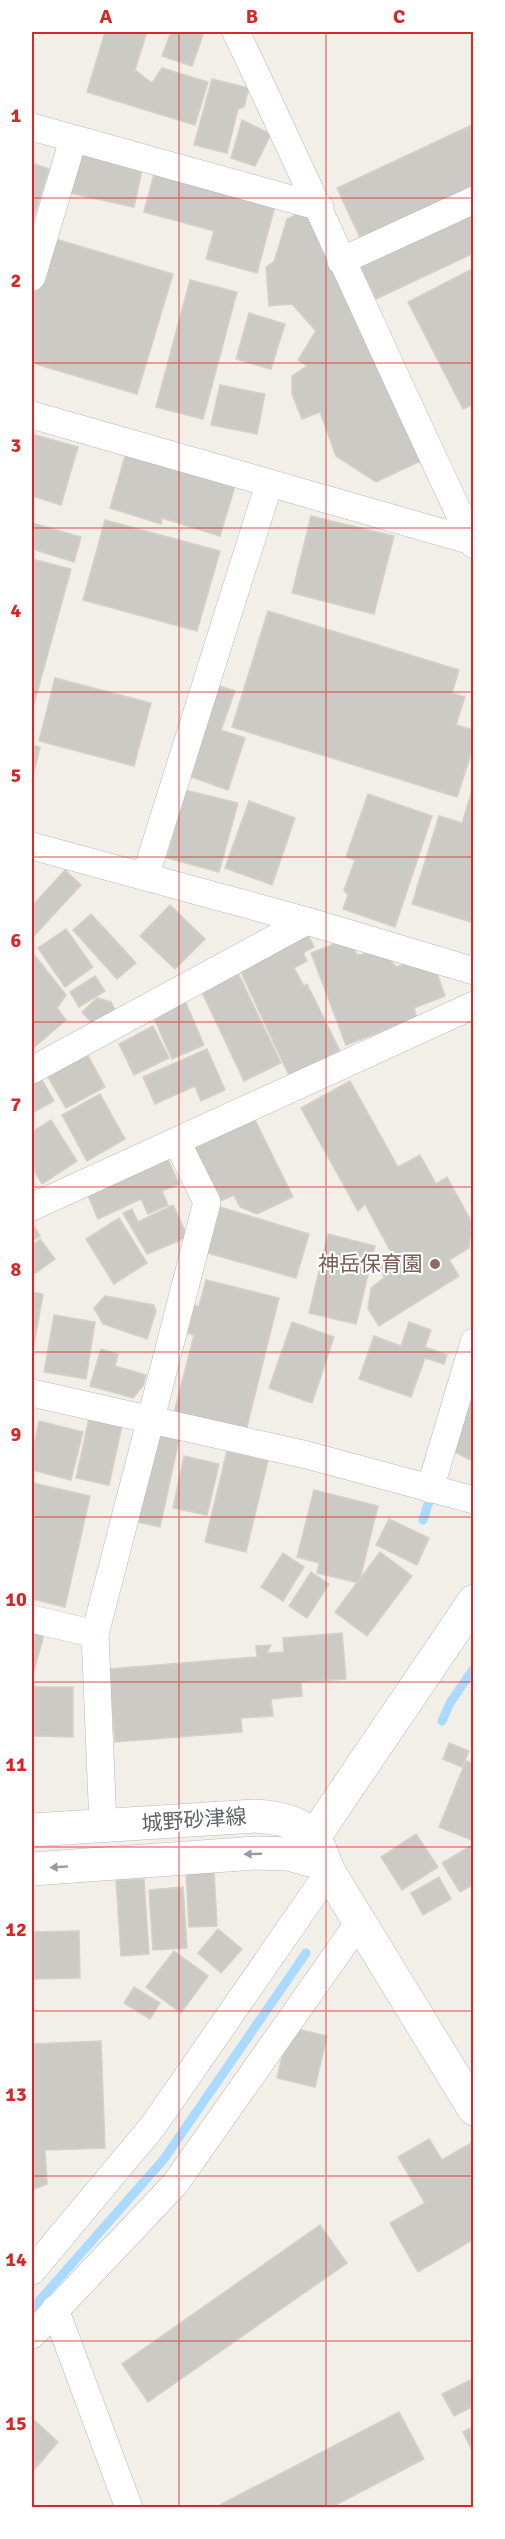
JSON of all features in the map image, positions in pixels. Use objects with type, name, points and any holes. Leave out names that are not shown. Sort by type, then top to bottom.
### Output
[{"type":"main road","points":[[474,1601],[338,1798],[301,1846],[329,1872],[474,2109]]},
{"type":"main road","points":[[255,1816],[314,1808],[338,1798]]},
{"type":"main road","name":"城野砂津線","points":[[32,1830],[255,1816],[274,1817],[290,1823],[301,1846],[257,1853],[32,1869]]},
{"type":"street","points":[[236,32],[320,207],[341,261],[473,543]]},
{"type":"street","points":[[32,127],[320,207]]},
{"type":"street","points":[[32,277],[73,140]]},
{"type":"street","points":[[341,261],[474,200]]},
{"type":"street","points":[[32,415],[473,543]]},
{"type":"street","points":[[145,877],[269,484]]},
{"type":"street","points":[[32,846],[307,921],[474,971]]},
{"type":"street","points":[[32,1070],[307,921]]},
{"type":"street","points":[[32,1207],[474,1005]]},
{"type":"street","points":[[103,1826],[94,1635],[207,1202],[177,1142]]},
{"type":"street","points":[[32,1393],[308,1455],[451,1495],[474,1342]]},
{"type":"street","points":[[32,1619],[94,1635]]},
{"type":"street","points":[[32,2271],[153,2126],[329,1872]]},
{"type":"street","points":[[32,2336],[175,2184],[360,1922]]},
{"type":"street","points":[[55,2309],[129,2508]]},
{"type":"building","points":[[105,32],[147,32],[135,70],[152,83],[162,68],[208,82],[195,125],[87,92]]},
{"type":"building","points":[[171,32],[204,32],[192,66],[162,56]]},
{"type":"building","points":[[212,79],[249,88],[244,107],[238,109],[227,153],[194,145]]},
{"type":"building","points":[[242,120],[271,134],[255,166],[231,158]]},
{"type":"building","points":[[474,124],[474,193],[363,244],[337,188]]},
{"type":"building","points":[[82,133],[147,147],[134,207],[69,193]]},
{"type":"building","points":[[160,151],[281,184],[257,273],[206,259],[214,231],[144,212]]},
{"type":"building","points":[[32,163],[49,169],[32,223]]},
{"type":"building","points":[[474,204],[474,253],[376,299],[356,259]]},
{"type":"building","points":[[308,209],[423,460],[376,482],[336,456],[320,412],[302,419],[292,394],[292,376],[307,366],[298,360],[316,331],[292,304],[269,306],[266,267],[274,262],[287,219]]},
{"type":"building","points":[[49,237],[173,274],[137,394],[32,363],[32,296]]},
{"type":"building","points":[[474,268],[474,404],[463,409],[408,302]]},
{"type":"building","points":[[190,280],[237,292],[203,419],[156,407]]},
{"type":"building","points":[[249,313],[285,324],[271,369],[236,359]]},
{"type":"building","points":[[220,385],[265,394],[257,434],[211,425]]},
{"type":"building","points":[[32,434],[78,447],[61,505],[32,496]]},
{"type":"building","points":[[126,453],[235,486],[220,536],[162,518],[161,524],[110,508]]},
{"type":"building","points":[[311,516],[394,536],[374,614],[292,593]]},
{"type":"building","points":[[105,520],[220,551],[197,631],[83,600]]},
{"type":"building","points":[[32,523],[81,537],[74,562],[32,549]]},
{"type":"building","points":[[32,559],[71,569],[34,704],[32,703]]},
{"type":"building","points":[[268,611],[459,670],[452,693],[465,697],[456,725],[474,730],[474,745],[457,797],[232,727]]},
{"type":"building","points":[[55,678],[151,703],[134,766],[39,741]]},
{"type":"building","points":[[217,685],[235,691],[221,730],[245,738],[228,790],[186,775]]},
{"type":"building","points":[[32,745],[40,747],[32,781]]},
{"type":"building","points":[[474,784],[474,912],[471,922],[412,904],[439,816],[462,823]]},
{"type":"building","points":[[185,790],[238,803],[219,872],[167,858]]},
{"type":"building","points":[[368,794],[432,816],[395,927],[343,909],[348,895],[344,890],[355,860],[346,857]]},
{"type":"building","points":[[249,801],[295,818],[272,885],[225,868]]},
{"type":"building","points":[[65,870],[81,885],[32,938],[32,906]]},
{"type":"building","points":[[170,905],[205,939],[175,969],[140,936]]},
{"type":"building","points":[[91,914],[136,963],[117,979],[73,930]]},
{"type":"building","points":[[66,929],[93,967],[65,987],[38,948]]},
{"type":"building","points":[[307,932],[314,947],[303,953],[307,961],[294,968],[304,986],[307,984],[344,1059],[293,1084],[239,968]]},
{"type":"building","points":[[350,938],[357,955],[383,951],[396,967],[410,962],[433,962],[445,996],[414,1008],[417,1018],[346,1045],[311,953]]},
{"type":"building","points":[[32,952],[66,995],[57,1008],[66,1020],[32,1049]]},
{"type":"building","points":[[238,973],[281,1063],[244,1081],[201,990]]},
{"type":"building","points":[[95,976],[105,991],[79,1007],[70,992]]},
{"type":"building","points":[[182,994],[204,1045],[172,1059],[150,1009]]},
{"type":"building","points":[[97,998],[111,1002],[118,1016],[96,1027],[82,1012]]},
{"type":"building","points":[[153,1026],[169,1058],[134,1075],[119,1044]]},
{"type":"building","points":[[207,1049],[225,1090],[201,1101],[195,1086],[155,1104],[143,1077]]},
{"type":"building","points":[[85,1050],[105,1087],[66,1108],[45,1072]]},
{"type":"building","points":[[37,1071],[54,1101],[32,1113],[32,1074]]},
{"type":"building","points":[[350,1081],[398,1167],[420,1155],[436,1184],[447,1177],[472,1223],[469,1248],[449,1260],[459,1276],[379,1326],[368,1309],[371,1288],[384,1278],[380,1265],[392,1254],[365,1204],[358,1211],[301,1108]]},
{"type":"building","points":[[100,1094],[125,1139],[87,1161],[62,1115]]},
{"type":"building","points":[[254,1118],[293,1197],[257,1214],[240,1207],[234,1195],[216,1203],[190,1150]]},
{"type":"building","points":[[51,1120],[77,1161],[42,1184],[32,1167],[32,1132]]},
{"type":"building","points":[[166,1155],[179,1184],[162,1191],[168,1205],[148,1214],[141,1199],[98,1219],[86,1191]]},
{"type":"building","points":[[173,1205],[188,1237],[147,1254],[123,1213],[132,1209],[138,1222]]},
{"type":"building","points":[[220,1207],[309,1234],[296,1278],[207,1253]]},
{"type":"building","points":[[119,1218],[147,1263],[114,1284],[86,1239]]},
{"type":"building","points":[[32,1223],[40,1236],[32,1241]]},
{"type":"building","points":[[328,1234],[375,1246],[356,1324],[309,1313]]},
{"type":"building","points":[[40,1239],[55,1259],[34,1274],[32,1246]]},
{"type":"building","points":[[206,1280],[279,1298],[246,1431],[174,1413],[194,1335],[185,1333],[192,1305],[199,1306]]},
{"type":"building","points":[[32,1292],[43,1294],[32,1356]]},
{"type":"building","points":[[105,1296],[154,1305],[156,1311],[147,1339],[103,1324],[94,1308]]},
{"type":"building","points":[[54,1315],[95,1322],[86,1379],[44,1372]]},
{"type":"building","points":[[292,1322],[334,1337],[312,1403],[269,1388]]},
{"type":"building","points":[[409,1322],[431,1330],[425,1347],[447,1355],[444,1364],[425,1358],[411,1397],[359,1379],[374,1336],[401,1346]]},
{"type":"building","points":[[101,1349],[118,1354],[115,1366],[146,1375],[143,1386],[133,1398],[90,1386]]},
{"type":"building","points":[[474,1395],[474,1462],[445,1447]]},
{"type":"building","points":[[90,1414],[123,1421],[109,1485],[76,1478]]},
{"type":"building","points":[[39,1421],[83,1432],[71,1480],[32,1470],[32,1453]]},
{"type":"building","points":[[153,1429],[180,1435],[160,1527],[133,1521]]},
{"type":"building","points":[[227,1451],[268,1461],[246,1552],[205,1542]]},
{"type":"building","points":[[184,1456],[219,1464],[207,1515],[173,1508]]},
{"type":"building","points":[[33,1483],[90,1496],[65,1607],[32,1599]]},
{"type":"building","points":[[314,1490],[378,1506],[359,1583],[317,1573],[319,1563],[297,1557]]},
{"type":"building","points":[[389,1519],[429,1538],[417,1565],[376,1545]]},
{"type":"building","points":[[380,1552],[412,1576],[367,1636],[335,1612]]},
{"type":"building","points":[[283,1553],[304,1567],[283,1601],[261,1587]]},
{"type":"building","points":[[311,1572],[329,1584],[307,1618],[289,1606]]},
{"type":"building","points":[[32,1627],[45,1631],[34,1671],[32,1670]]},
{"type":"building","points":[[342,1633],[346,1679],[301,1682],[302,1696],[271,1699],[273,1716],[241,1718],[242,1732],[115,1742],[109,1669],[257,1657],[256,1646],[271,1645],[267,1653],[284,1652],[283,1638]]},
{"type":"building","points":[[32,1687],[73,1687],[73,1737],[32,1736]]},
{"type":"building","points":[[449,1743],[469,1751],[462,1767],[443,1759]]},
{"type":"building","points":[[466,1761],[474,1764],[474,1841],[439,1827]]},
{"type":"building","points":[[416,1834],[438,1867],[402,1890],[381,1857]]},
{"type":"building","points":[[474,1844],[474,1884],[460,1892],[442,1863]]},
{"type":"building","points":[[214,1871],[217,1926],[189,1927],[186,1873]]},
{"type":"building","points":[[439,1877],[451,1899],[423,1915],[411,1893]]},
{"type":"building","points":[[144,1879],[149,1954],[121,1956],[116,1880]]},
{"type":"building","points":[[183,1887],[187,1948],[153,1950],[149,1890]]},
{"type":"building","points":[[218,1929],[242,1949],[221,1973],[198,1953]]},
{"type":"building","points":[[79,1931],[80,1978],[32,1979],[32,1932]]},
{"type":"building","points":[[174,1951],[208,1976],[181,2013],[146,1987]]},
{"type":"building","points":[[134,1987],[160,2003],[150,2019],[124,2003]]},
{"type":"building","points":[[289,2027],[327,2036],[315,2087],[277,2078]]},
{"type":"building","points":[[101,2041],[105,2148],[45,2150],[47,2184],[32,2190],[32,2044]]},
{"type":"building","points":[[429,2139],[442,2160],[471,2143],[474,2147],[474,2239],[418,2272],[390,2223],[425,2203],[398,2157]]},
{"type":"building","points":[[320,2225],[347,2263],[148,2402],[122,2364]]},
{"type":"building","points":[[474,2378],[474,2406],[454,2416],[442,2394]]},
{"type":"building","points":[[399,2412],[424,2459],[330,2508],[214,2508]]},
{"type":"building","points":[[32,2418],[58,2442],[32,2472]]},
{"type":"building","points":[[474,2426],[474,2453],[473,2453],[463,2432]]},
{"type":"waterway","points":[[423,1520],[432,1492]]},
{"type":"waterway","points":[[442,1721],[450,1703],[474,1668]]},
{"type":"waterway","points":[[32,2309],[164,2159],[306,1953]]},
{"type":"place","name":"神岳保育園","points":[[435,1264]]}]
